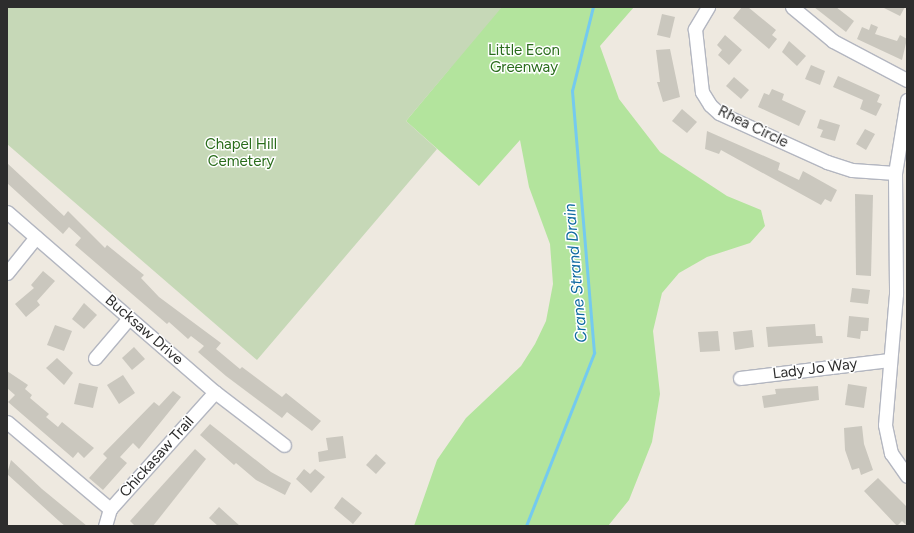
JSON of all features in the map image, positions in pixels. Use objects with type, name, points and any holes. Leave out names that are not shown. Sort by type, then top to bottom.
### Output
[{"type":"street","name":"Rhea Circle","points":[[708,7],[695,29],[702,92],[710,105],[719,113],[827,162],[852,170],[895,173]]},
{"type":"street","points":[[792,7],[833,41],[907,80]]},
{"type":"street","points":[[907,100],[895,173],[901,295],[889,360],[885,425],[891,453],[907,476]]},
{"type":"street","name":"Bucksaw Drive","points":[[7,212],[215,392],[284,445]]},
{"type":"street","points":[[7,273],[36,237]]},
{"type":"street","points":[[95,358],[129,318]]},
{"type":"street","name":"Lady Jo Way","points":[[740,378],[889,360]]},
{"type":"street","name":"Chickasaw Trail","points":[[105,526],[110,509],[215,392]]},
{"type":"street","points":[[7,422],[110,509]]},
{"type":"green space","name":"Chapel Hill Cemetery","points":[[7,7],[502,7],[406,121],[437,149],[257,360],[7,144]]},
{"type":"green space","name":"Little Econ Greenway","points":[[415,7],[634,7],[600,46],[619,99],[660,152],[727,196],[761,210],[765,226],[750,243],[707,257],[679,273],[662,293],[653,331],[660,394],[652,442],[629,500],[608,526],[414,526],[437,460],[466,418],[521,366],[535,344],[546,321],[553,284],[550,244],[529,187],[520,140],[479,186],[406,121],[451,67]]},
{"type":"building","points":[[742,7],[748,7],[776,30],[772,35],[777,39],[769,49],[733,18]]},
{"type":"building","points":[[814,7],[836,7],[854,21],[846,32]]},
{"type":"building","points":[[882,7],[905,7],[900,16]]},
{"type":"building","points":[[662,14],[675,17],[670,38],[657,35]]},
{"type":"building","points":[[871,24],[878,27],[875,34],[897,41],[900,35],[907,39],[902,60],[857,39],[862,27],[869,30]]},
{"type":"building","points":[[725,35],[742,50],[729,65],[718,55],[722,50],[717,45]]},
{"type":"building","points":[[789,41],[806,56],[797,66],[782,52]]},
{"type":"building","points":[[670,49],[680,97],[663,102],[657,82],[660,82],[656,50]]},
{"type":"building","points":[[811,65],[825,71],[820,85],[805,79]]},
{"type":"building","points":[[838,76],[880,95],[877,102],[882,104],[876,116],[860,109],[863,100],[833,87]]},
{"type":"building","points":[[734,77],[749,90],[741,99],[726,86]]},
{"type":"building","points":[[772,89],[784,94],[782,100],[806,111],[799,126],[758,107],[764,93],[769,95]]},
{"type":"building","points":[[682,109],[697,122],[687,133],[672,121]]},
{"type":"building","points":[[820,119],[840,125],[835,141],[820,137],[823,130],[817,128]]},
{"type":"building","points":[[865,129],[875,134],[866,150],[856,144]]},
{"type":"building","points":[[707,131],[780,163],[778,170],[799,180],[803,171],[837,190],[831,202],[825,199],[821,205],[721,150],[719,154],[705,149]]},
{"type":"building","points":[[7,163],[64,216],[68,211],[105,248],[107,245],[144,275],[141,278],[159,297],[221,343],[216,349],[240,369],[242,367],[282,397],[286,393],[321,421],[312,431],[287,412],[282,418],[226,376],[198,352],[204,346],[191,336],[188,339],[169,322],[167,324],[75,245],[81,238],[69,227],[63,234],[7,183]]},
{"type":"building","points":[[855,194],[873,195],[871,276],[856,275]]},
{"type":"building","points":[[43,271],[55,281],[37,301],[40,305],[26,317],[15,304],[34,288],[31,285]]},
{"type":"building","points":[[852,288],[870,290],[868,304],[850,302]]},
{"type":"building","points":[[84,303],[97,315],[84,329],[72,319]]},
{"type":"building","points":[[849,316],[869,318],[868,331],[861,331],[860,339],[847,337]]},
{"type":"building","points":[[815,324],[816,336],[822,336],[823,343],[768,347],[766,327]]},
{"type":"building","points":[[55,325],[72,331],[64,351],[47,345]]},
{"type":"building","points":[[752,330],[754,347],[735,350],[733,332]]},
{"type":"building","points":[[718,331],[720,351],[700,352],[698,332]]},
{"type":"building","points":[[134,347],[145,359],[132,370],[122,358]]},
{"type":"building","points":[[57,358],[73,373],[64,385],[46,368]]},
{"type":"building","points":[[7,371],[28,385],[25,389],[32,395],[30,398],[49,414],[46,417],[58,427],[62,422],[94,448],[84,458],[78,452],[73,458],[8,402],[15,395],[7,388]]},
{"type":"building","points":[[123,375],[135,393],[119,404],[107,385]]},
{"type":"building","points":[[79,383],[98,387],[93,408],[74,404]]},
{"type":"building","points":[[848,384],[867,387],[864,408],[845,405]]},
{"type":"building","points":[[818,386],[819,400],[764,408],[762,396],[776,394],[775,389]]},
{"type":"building","points":[[173,391],[181,397],[139,449],[133,443],[120,457],[127,463],[103,490],[89,478],[107,458],[103,454],[154,402],[159,406]]},
{"type":"building","points":[[210,424],[271,472],[291,483],[285,495],[256,480],[236,463],[234,465],[200,435]]},
{"type":"building","points":[[862,426],[864,444],[873,470],[861,475],[859,468],[852,470],[845,450],[844,428]]},
{"type":"building","points":[[343,436],[346,458],[319,462],[318,452],[328,450],[326,438]]},
{"type":"building","points":[[195,449],[206,459],[153,526],[135,526],[130,521]]},
{"type":"building","points":[[376,454],[386,463],[376,474],[366,465]]},
{"type":"building","points":[[11,460],[42,489],[87,526],[65,526],[59,521],[7,474]]},
{"type":"building","points":[[304,469],[310,474],[315,469],[325,477],[311,493],[296,479]]},
{"type":"building","points":[[878,478],[907,507],[907,526],[902,521],[897,526],[864,491]]},
{"type":"building","points":[[342,497],[362,513],[353,524],[334,508]]},
{"type":"building","points":[[219,507],[240,526],[218,526],[209,518]]},
{"type":"waterway","name":"Crane Strand Drain","points":[[526,526],[594,353],[572,91],[593,7]]}]
